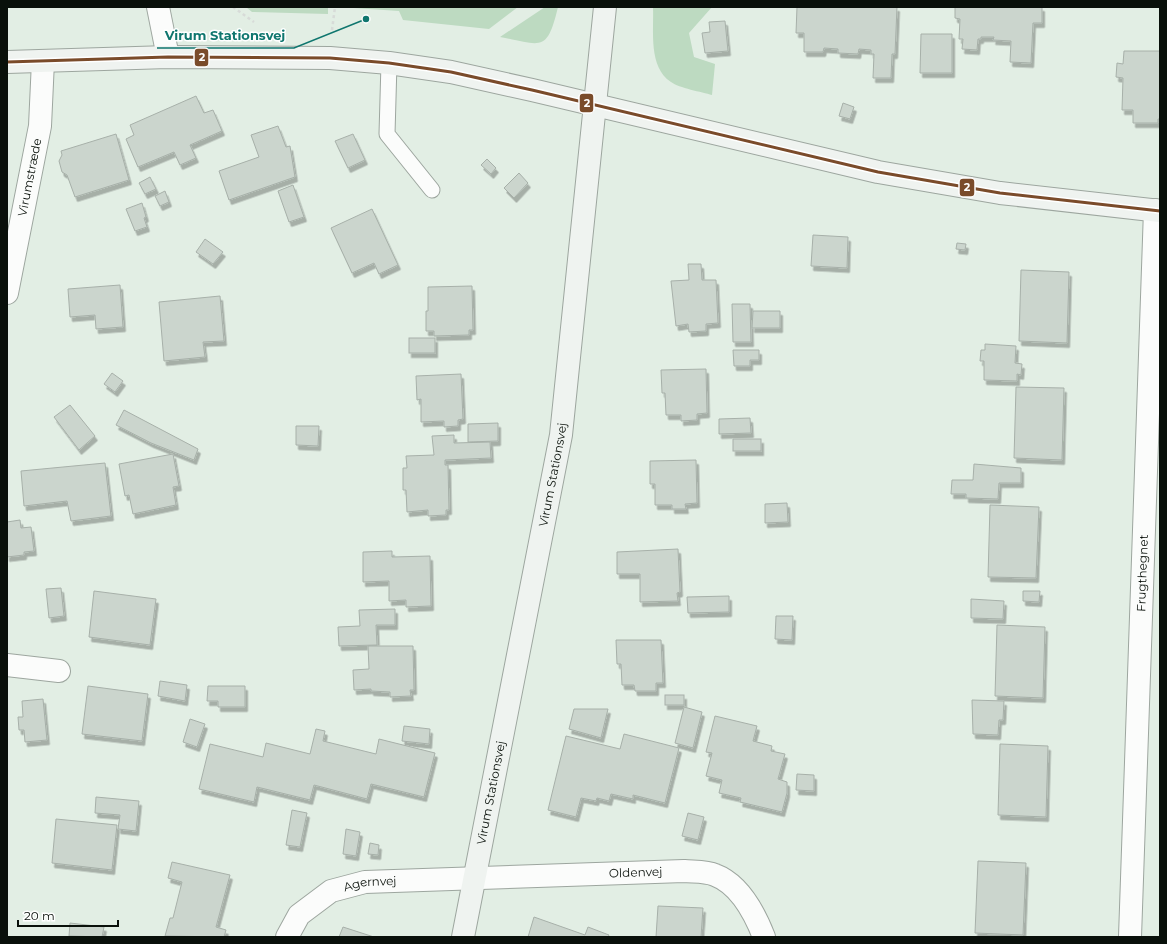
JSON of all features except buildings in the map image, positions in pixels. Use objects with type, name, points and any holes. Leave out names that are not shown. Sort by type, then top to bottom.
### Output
[{"type":"street","points":[[158,7],[168,57]]},
{"type":"street","name":"Virum Stationsvej","points":[[463,937],[561,435],[605,7]]},
{"type":"street","points":[[7,62],[168,57],[330,58],[389,63],[475,77],[595,104],[878,172],[1000,192],[1157,210]]},
{"type":"street","name":"Virumstræde","points":[[7,293],[40,126],[43,61]]},
{"type":"street","name":"Frugthegnet","points":[[1130,937],[1157,210]]},
{"type":"street","points":[[7,665],[58,671]]},
{"type":"street","name":"Oldenvej","points":[[475,878],[684,871],[715,874],[738,891],[757,918],[764,937]]},
{"type":"street","name":"Agernvej","points":[[287,937],[299,914],[331,891],[365,882],[475,878]]},
{"type":"lane","points":[[389,63],[387,134],[432,190]]},
{"type":"path","points":[[233,7],[254,22]]},
{"type":"green space","points":[[246,7],[328,7],[328,14],[252,12]]},
{"type":"green space","points":[[339,7],[518,7],[489,29],[403,20],[399,11]]},
{"type":"green space","points":[[545,7],[558,7],[554,22],[546,39],[541,42],[534,43],[500,37]]},
{"type":"green space","points":[[653,7],[712,7],[689,33],[694,57],[715,64],[712,95],[679,86],[671,82],[664,75],[655,58]]},
{"type":"transit line","name":"2","points":[[7,62],[168,57],[330,58],[389,63],[451,72],[532,90],[878,172],[1000,193],[1160,211]]},
{"type":"place","name":"Virum Stationsvej","points":[[366,19]]}]
